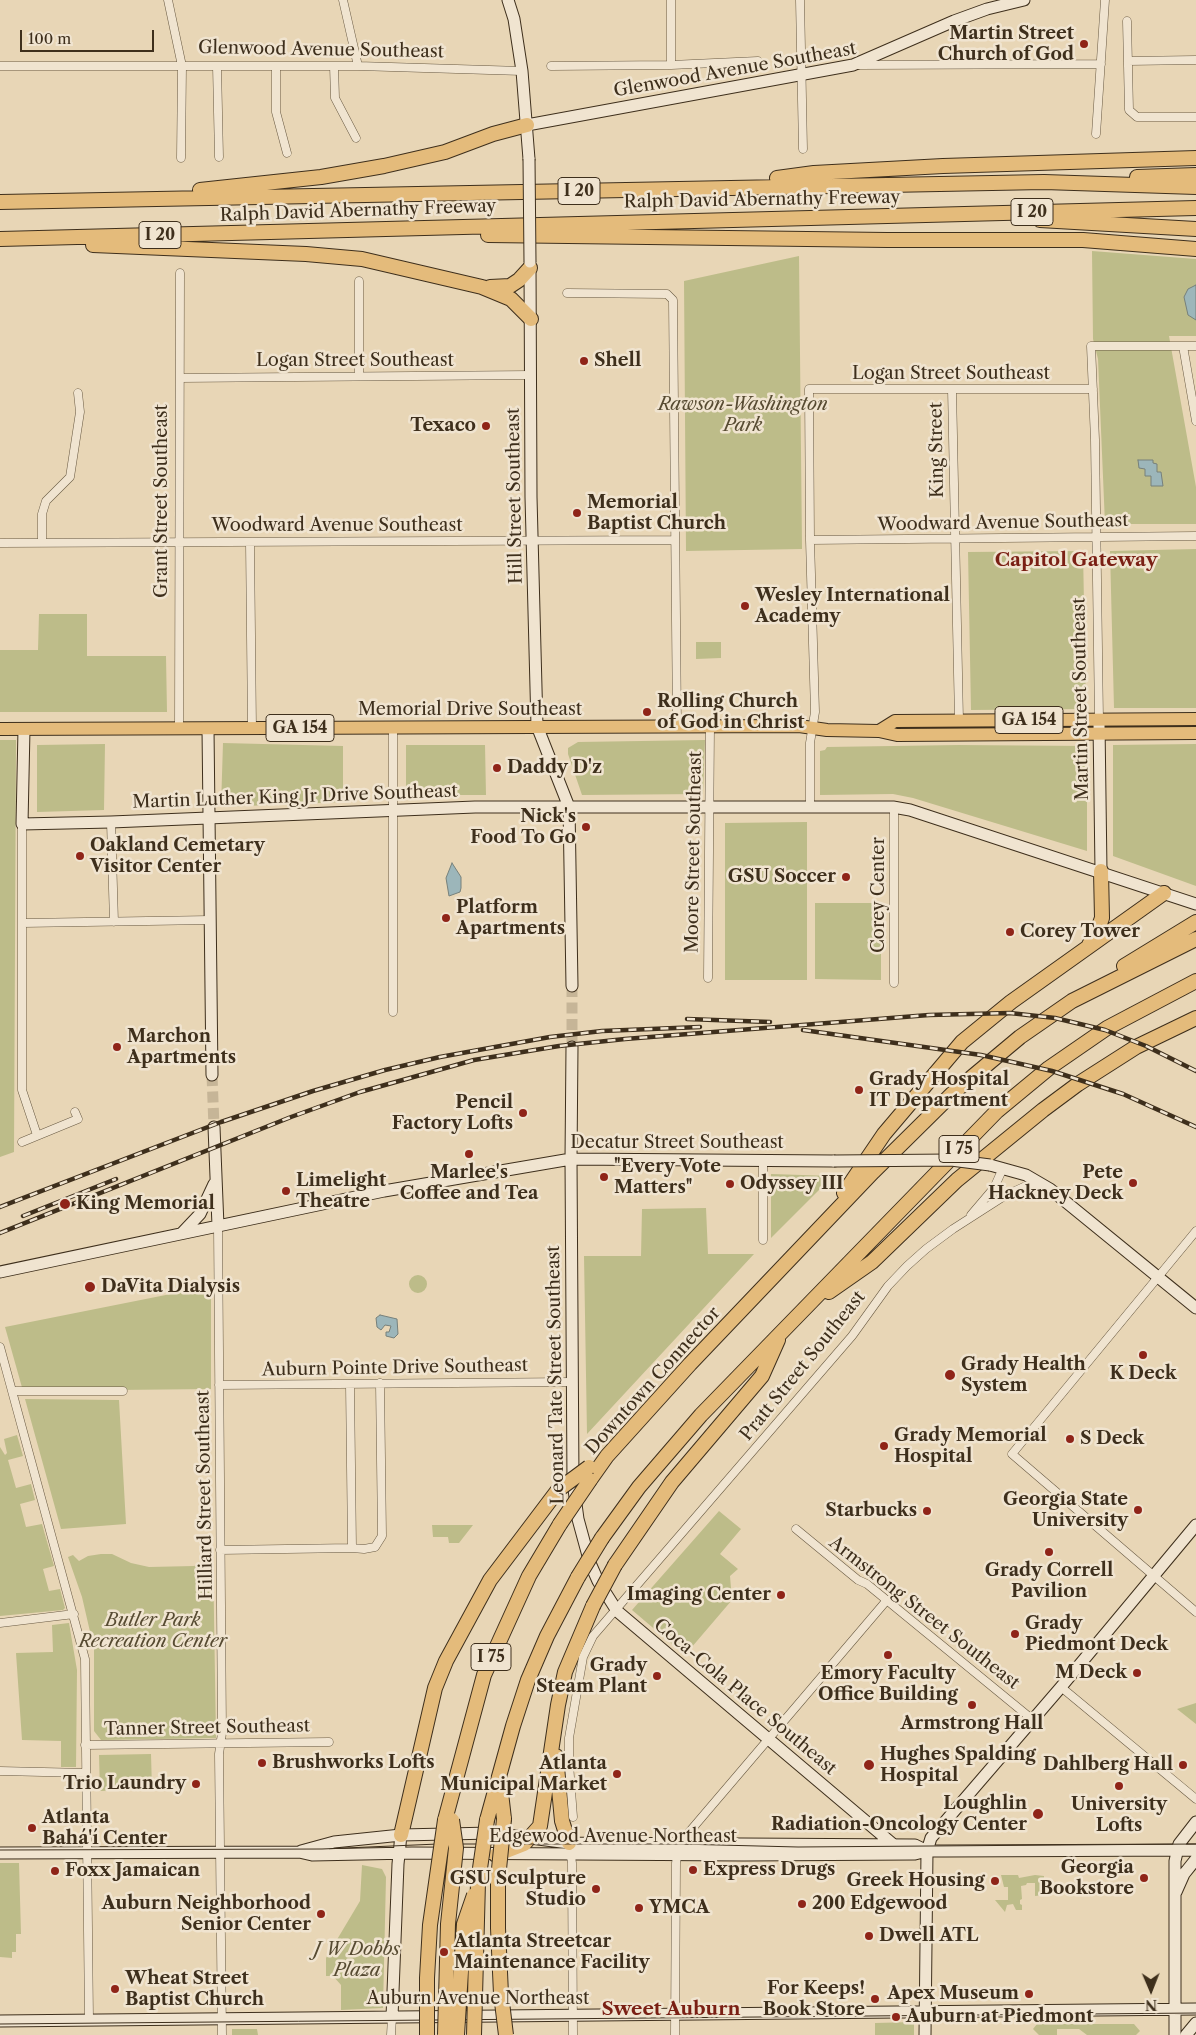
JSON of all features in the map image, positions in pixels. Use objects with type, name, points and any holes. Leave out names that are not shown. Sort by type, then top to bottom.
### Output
[{"type":"highway","points":[[115,200],[321,177],[384,166],[445,152],[493,134],[527,125]]},
{"type":"highway","points":[[700,187],[824,173],[1066,161],[1196,158]]},
{"type":"highway","points":[[1044,182],[1196,175]]},
{"type":"highway","name":"Ralph David Abernathy Freeway","points":[[0,202],[652,190],[700,187],[1044,182],[1196,187]]},
{"type":"highway","name":"Ralph David Abernathy Freeway","points":[[0,240],[1196,208]]},
{"type":"highway","points":[[867,217],[1097,222],[1196,229]]},
{"type":"highway","points":[[320,231],[609,238],[1083,240],[1196,249]]},
{"type":"highway","points":[[0,240],[306,254],[362,259],[482,287],[512,299],[531,319]]},
{"type":"highway","points":[[482,287],[510,286],[519,280],[530,265]]},
{"type":"highway","points":[[1084,951],[1098,929],[1102,918],[1101,871]]},
{"type":"highway","points":[[816,1232],[884,1134],[962,1042],[990,1018],[1164,893]]},
{"type":"highway","points":[[1072,1001],[1130,962],[1196,922]]},
{"type":"highway","name":"Downtown Connector","points":[[449,1820],[450,1802],[484,1675],[529,1576],[590,1474],[690,1364],[914,1131],[953,1093],[1007,1047],[1072,1001],[1196,939]]},
{"type":"highway","name":"I 75","points":[[474,2035],[478,1882],[487,1820],[499,1773],[528,1680],[547,1636],[578,1576],[602,1538],[664,1456],[738,1375],[802,1312],[997,1111],[1079,1046],[1137,1011],[1196,981]]},
{"type":"highway","points":[[1137,1011],[1196,986]]},
{"type":"highway","points":[[802,1312],[872,1262],[957,1180],[1050,1105],[1136,1047],[1196,1018]]},
{"type":"highway","points":[[496,1855],[518,1848],[532,1838],[540,1826],[558,1705],[566,1672],[593,1606],[615,1565],[672,1482],[762,1376],[781,1333]]},
{"type":"highway","points":[[402,1835],[435,1688],[446,1661],[490,1580],[558,1490],[590,1474]]},
{"type":"highway","points":[[556,1727],[557,1781],[562,1821],[570,1849]]},
{"type":"highway","points":[[499,1773],[504,1820],[498,1879],[498,1918],[501,1994],[506,2035]]},
{"type":"highway","points":[[427,2035],[427,1978],[430,1925],[449,1820]]},
{"type":"highway","points":[[445,2035],[448,1924],[456,1848],[449,1820]]},
{"type":"highway","points":[[458,2035],[464,1924],[478,1882]]},
{"type":"main road","name":"Hill Street Southeast","points":[[508,0],[514,19],[522,71],[529,159],[532,540],[537,726],[569,806],[572,986]]},
{"type":"main road","points":[[854,65],[954,20],[987,9],[1024,0]]},
{"type":"main road","name":"Glenwood Avenue Southeast","points":[[527,125],[854,65]]},
{"type":"main road","name":"Memorial Drive Southeast","points":[[879,731],[895,721],[1196,719]]},
{"type":"main road","name":"Martin Street Southeast","points":[[1099,720],[1101,871]]},
{"type":"main road","name":"Memorial Drive Southeast","points":[[0,729],[710,726],[879,731],[897,735],[1196,733]]},
{"type":"main road","points":[[22,824],[24,729]]},
{"type":"main road","points":[[208,729],[212,1075]]},
{"type":"main road","name":"Martin Luther King Jr Drive Southeast","points":[[22,824],[111,822],[392,809],[569,806],[894,807],[910,810],[1164,893]]},
{"type":"main road","points":[[1164,893],[1194,904]]},
{"type":"main road","points":[[571,1159],[572,1047]]},
{"type":"main road","points":[[214,1127],[218,1226]]},
{"type":"main road","name":"Decatur Street Southeast","points":[[0,1272],[384,1191],[571,1159],[951,1160],[1002,1168],[1026,1175],[1045,1186],[1196,1308]]},
{"type":"main road","name":"Leonard Tate Street Southeast","points":[[571,1159],[573,1482],[578,1519],[590,1563],[598,1581],[617,1610]]},
{"type":"main road","points":[[180,1234],[200,1214],[216,1178]]},
{"type":"main road","points":[[924,2035],[927,1851],[935,1831],[1033,1720],[1196,1525]]},
{"type":"main road","name":"Coca-Cola Place Southeast","points":[[617,1610],[895,1846]]},
{"type":"main road","points":[[1175,2035],[1175,1861],[1177,1850],[1196,1822]]},
{"type":"main road","points":[[868,1846],[872,1839],[873,1829]]},
{"type":"main road","name":"Edgewood Avenue Northeast","points":[[299,1852],[334,1842],[402,1835],[492,1833],[532,1838],[570,1849]]},
{"type":"main road","points":[[392,2017],[402,1835]]},
{"type":"main road","name":"Edgewood Avenue Northeast","points":[[0,1853],[299,1852],[312,1855],[496,1855],[570,1849],[868,1846],[915,1846],[927,1851]]},
{"type":"main road","name":"Edgewood Avenue Northeast","points":[[678,1849],[914,1854],[927,1851],[1196,1850]]},
{"type":"main road","points":[[1174,1895],[1184,1874],[1196,1859]]},
{"type":"main road","name":"Auburn Avenue Northeast","points":[[0,2021],[1196,2009]]},
{"type":"main road","points":[[1186,2035],[1196,2023]]},
{"type":"street","points":[[168,0],[182,66],[181,158]]},
{"type":"street","points":[[343,0],[358,66]]},
{"type":"street","points":[[671,0],[671,65]]},
{"type":"street","points":[[800,0],[803,149]]},
{"type":"street","points":[[1096,134],[1105,0]]},
{"type":"street","points":[[1127,21],[1129,110],[1137,117],[1196,117]]},
{"type":"street","points":[[1128,61],[1196,60]]},
{"type":"street","name":"Glenwood Avenue Southeast","points":[[551,66],[671,65],[758,61]]},
{"type":"street","name":"Glenwood Avenue Southeast","points":[[854,65],[1101,64]]},
{"type":"street","name":"Glenwood Avenue Southeast","points":[[0,66],[358,66],[522,71]]},
{"type":"street","points":[[217,66],[218,156]]},
{"type":"street","points":[[276,66],[276,112],[287,153]]},
{"type":"street","points":[[334,66],[335,98],[356,138]]},
{"type":"street","name":"Grant Street Southeast","points":[[179,729],[180,274]]},
{"type":"street","points":[[359,281],[359,376]]},
{"type":"street","points":[[567,293],[667,294],[673,300],[677,726]]},
{"type":"street","name":"Martin Street Southeast","points":[[1099,720],[1091,346],[1183,346]]},
{"type":"street","points":[[1196,346],[1183,346],[1196,421]]},
{"type":"street","name":"Logan Street Southeast","points":[[180,378],[531,375]]},
{"type":"street","name":"Logan Street Southeast","points":[[810,540],[809,389],[1093,389]]},
{"type":"street","name":"King Street","points":[[952,389],[953,538],[959,720]]},
{"type":"street","points":[[42,543],[42,514],[46,501],[70,477],[80,412],[78,393]]},
{"type":"street","name":"Woodward Avenue Southeast","points":[[810,540],[1196,536]]},
{"type":"street","name":"Woodward Avenue Southeast","points":[[0,543],[675,540]]},
{"type":"street","points":[[810,540],[815,712],[810,743],[810,806]]},
{"type":"street","points":[[250,542],[252,729]]},
{"type":"street","name":"Moore Street Southeast","points":[[708,978],[710,726]]},
{"type":"street","points":[[393,728],[394,1012]]},
{"type":"street","name":"Corey Center","points":[[894,807],[894,983]]},
{"type":"street","points":[[111,822],[114,922]]},
{"type":"street","points":[[22,824],[22,1090],[37,1135]]},
{"type":"street","points":[[23,923],[210,920]]},
{"type":"street","points":[[22,1142],[78,1120],[75,1112]]},
{"type":"street","points":[[762,1240],[763,1161]]},
{"type":"street","points":[[966,1221],[994,1188],[1002,1168]]},
{"type":"street","name":"Pratt Street Southeast","points":[[573,1817],[569,1764],[570,1738],[582,1665],[593,1636],[852,1336],[888,1286],[926,1249],[966,1221],[1019,1188],[1033,1185],[1045,1186]]},
{"type":"street","name":"Hilliard Street Southeast","points":[[218,1226],[222,2035]]},
{"type":"street","points":[[1196,1231],[1012,1454],[1196,1612]]},
{"type":"street","points":[[0,1347],[85,1659],[89,2020]]},
{"type":"street","name":"Auburn Pointe Drive Southeast","points":[[219,1385],[572,1382]]},
{"type":"street","points":[[220,1550],[372,1548],[380,1542],[382,1536],[380,1383]]},
{"type":"street","points":[[350,1384],[352,1548]]},
{"type":"street","points":[[12,1391],[123,1392]]},
{"type":"street","name":"Armstrong Street Southeast","points":[[796,1529],[858,1580],[867,1584],[887,1600],[1033,1720]]},
{"type":"street","points":[[675,2035],[678,1849],[767,1739],[887,1600]]},
{"type":"street","points":[[0,1623],[74,1614]]},
{"type":"street","points":[[1061,1687],[1196,1799]]},
{"type":"street","name":"Tanner Street Southeast","points":[[85,1745],[328,1742]]},
{"type":"street","points":[[0,1771],[86,1773]]},
{"type":"street","points":[[570,1849],[573,2035]]},
{"type":"street","points":[[391,2035],[392,2017]]},
{"type":"green space","points":[[1092,251],[1196,259],[1196,336],[1169,336],[1196,487],[1196,524],[1105,524],[1098,359],[1093,339]]},
{"type":"green space","name":"Rawson-Washington Park","points":[[799,256],[802,549],[686,551],[684,281]]},
{"type":"green space","points":[[1196,549],[1196,708],[1114,708],[1110,551]]},
{"type":"green space","points":[[1083,551],[1086,709],[971,710],[968,552]]},
{"type":"green space","points":[[39,614],[87,614],[87,656],[166,656],[167,712],[0,712],[0,650],[38,650]]},
{"type":"green space","points":[[696,642],[721,642],[721,658],[696,659]]},
{"type":"green space","points":[[0,740],[16,740],[14,1152],[0,1157]]},
{"type":"green space","points":[[705,740],[703,794],[582,795],[568,754],[568,748],[578,742]]},
{"type":"green space","points":[[223,743],[343,746],[343,802],[221,807]]},
{"type":"green space","points":[[105,744],[104,810],[37,812],[37,745]]},
{"type":"green space","points":[[1196,744],[1196,886],[1113,856],[1113,745]]},
{"type":"green space","points":[[406,745],[485,745],[486,795],[406,795]]},
{"type":"green space","points":[[1087,746],[1087,851],[913,798],[893,794],[820,795],[820,751],[825,750],[827,747]]},
{"type":"green space","points":[[807,822],[807,980],[725,980],[725,823]]},
{"type":"green space","points":[[815,903],[881,903],[881,980],[815,979]]},
{"type":"green space","points":[[771,1174],[833,1176],[771,1238]]},
{"type":"green space","points":[[706,1208],[708,1254],[754,1254],[587,1434],[584,1256],[641,1256],[642,1209]]},
{"type":"green space","points":[[418,1275],[424,1278],[427,1284],[424,1290],[418,1293],[412,1290],[409,1284],[412,1278]]},
{"type":"green space","points":[[211,1286],[211,1389],[23,1391],[5,1327]]},
{"type":"green space","points":[[25,1399],[119,1400],[126,1524],[61,1529]]},
{"type":"green space","points":[[17,1435],[23,1456],[8,1460],[16,1488],[31,1484],[35,1500],[20,1504],[26,1527],[42,1524],[54,1566],[43,1569],[49,1591],[60,1589],[65,1608],[63,1610],[0,1616],[0,1447],[5,1455],[7,1453],[4,1439]]},
{"type":"green space","points":[[719,1511],[741,1529],[720,1554],[738,1569],[730,1576],[732,1600],[685,1655],[632,1610]]},
{"type":"green space","points":[[432,1525],[473,1525],[459,1543],[449,1543],[448,1537],[433,1537]]},
{"type":"green space","name":"Butler Park Recreation Center","points":[[112,1554],[131,1563],[149,1567],[194,1566],[201,1564],[200,1556],[213,1555],[216,1738],[101,1740],[94,1731],[94,1649],[82,1597],[68,1557],[73,1555],[79,1561],[88,1556]]},
{"type":"green space","points":[[69,1623],[77,1670],[76,1767],[61,1767],[61,1741],[22,1740],[16,1653],[53,1652],[52,1625]]},
{"type":"green space","points":[[1196,1703],[1196,1724],[1177,1709]]},
{"type":"green space","points":[[151,1754],[152,1789],[100,1791],[99,1755]]},
{"type":"green space","points":[[0,1863],[19,1863],[21,1934],[16,1934],[16,1952],[12,1952],[12,1958],[0,1957]]},
{"type":"green space","name":"J W Dobbs Plaza","points":[[362,1865],[382,1869],[386,1877],[383,2008],[341,2010],[341,1985],[333,1976],[326,1976],[326,1958],[360,1901]]},
{"type":"green space","points":[[1001,1875],[1018,1875],[1019,1878],[1035,1875],[1044,1876],[1044,1895],[1035,1896],[1035,1883],[1027,1883],[1021,1886],[1022,1899],[1020,1904],[1022,1905],[1022,1910],[1016,1910],[1013,1904],[1007,1905],[1005,1912],[995,1900],[1008,1900],[1008,1887],[1004,1887]]},
{"type":"green space","points":[[914,2022],[914,2035],[875,2035],[875,2023]]},
{"type":"green space","points":[[1037,2024],[1134,2024],[1140,2031],[1136,2035],[1087,2035],[1079,2029],[1057,2029],[1057,2035],[1039,2035],[1033,2029]]},
{"type":"green space","points":[[232,2029],[257,2029],[258,2035],[232,2035]]},
{"type":"water","points":[[1196,285],[1196,320],[1188,315],[1184,297],[1188,289]]},
{"type":"water","points":[[1138,460],[1153,460],[1153,463],[1157,464],[1157,472],[1161,472],[1163,486],[1151,486],[1151,476],[1145,476],[1145,469],[1139,468]]},
{"type":"water","points":[[452,863],[461,877],[461,888],[460,892],[449,896],[446,878]]},
{"type":"water","points":[[380,1315],[397,1319],[398,1334],[394,1338],[386,1336],[386,1332],[389,1332],[391,1326],[385,1325],[381,1330],[377,1327],[376,1318]]},
{"type":"tunnel","points":[[572,986],[572,1047]]},
{"type":"tunnel","points":[[212,1075],[214,1127]]},
{"type":"tram line","points":[[0,1850],[322,1849],[438,1844],[679,1844],[798,1847],[1196,1844]]},
{"type":"tram line","points":[[0,2024],[1196,2013]]},
{"type":"railway","points":[[0,1233],[291,1117],[360,1092],[474,1060],[559,1046],[929,1015],[1010,1013],[1055,1018],[1105,1030],[1146,1046],[1196,1071]]},
{"type":"railway","points":[[687,1019],[770,1022]]},
{"type":"railway","points":[[0,1207],[221,1122],[313,1091],[385,1070],[440,1057],[550,1037],[602,1031],[700,1027]]},
{"type":"railway","points":[[803,1030],[981,1055],[1052,1071],[1123,1094],[1196,1127]]},
{"type":"railway","points":[[23,1216],[116,1179]]},
{"type":"place","name":"Martin Street Church of God","points":[[1084,44]]},
{"type":"place","name":"Shell","points":[[584,361]]},
{"type":"place","name":"Texaco","points":[[486,426]]},
{"type":"place","name":"Memorial Baptist Church","points":[[577,513]]},
{"type":"place","name":"Wesley International Academy","points":[[745,606]]},
{"type":"place","name":"Rolling Church of God in Christ","points":[[647,712]]},
{"type":"place","name":"Daddy D'z","points":[[497,768]]},
{"type":"place","name":"Nick's Food To Go","points":[[586,827]]},
{"type":"place","name":"Oakland Cemetary Visitor Center","points":[[80,856]]},
{"type":"place","name":"GSU Soccer","points":[[846,877]]},
{"type":"place","name":"Platform Apartments","points":[[446,918]]},
{"type":"place","name":"Corey Tower","points":[[1010,932]]},
{"type":"place","name":"Marchon Apartments","points":[[117,1047]]},
{"type":"place","name":"Grady Hospital IT Department","points":[[859,1090]]},
{"type":"place","name":"Pencil Factory Lofts","points":[[523,1113]]},
{"type":"place","name":"Marlee's Coffee and Tea","points":[[469,1154]]},
{"type":"place","name":"\"Every Vote Matters\"","points":[[604,1177]]},
{"type":"place","name":"Pete Hackney Deck","points":[[1133,1183]]},
{"type":"place","name":"Odyssey III","points":[[730,1184]]},
{"type":"place","name":"Limelight Theatre","points":[[286,1191]]},
{"type":"place","name":"King Memorial","points":[[65,1204]]},
{"type":"place","name":"DaVita Dialysis","points":[[90,1287]]},
{"type":"place","name":"K Deck","points":[[1143,1355]]},
{"type":"place","name":"Grady Health System","points":[[950,1375]]},
{"type":"place","name":"S Deck","points":[[1070,1439]]},
{"type":"place","name":"Grady Memorial Hospital","points":[[884,1446]]},
{"type":"place","name":"Georgia State University","points":[[1138,1510]]},
{"type":"place","name":"Starbucks","points":[[927,1511]]},
{"type":"place","name":"Grady Correll Pavilion","points":[[1049,1552]]},
{"type":"place","name":"Imaging Center","points":[[781,1595]]},
{"type":"place","name":"Grady Piedmont Deck","points":[[1015,1634]]},
{"type":"place","name":"Emory Faculty Office Building","points":[[888,1655]]},
{"type":"place","name":"M Deck","points":[[1137,1673]]},
{"type":"place","name":"Grady Steam Plant","points":[[657,1676]]},
{"type":"place","name":"Armstrong Hall","points":[[972,1705]]},
{"type":"place","name":"Brushworks Lofts","points":[[262,1763]]},
{"type":"place","name":"Hughes Spalding Hospital","points":[[869,1765]]},
{"type":"place","name":"Dahlberg Hall","points":[[1183,1765]]},
{"type":"place","name":"Atlanta Municipal Market","points":[[617,1774]]},
{"type":"place","name":"Trio Laundry","points":[[196,1784]]},
{"type":"place","name":"University Lofts","points":[[1119,1786]]},
{"type":"place","name":"Loughlin Radiation-Oncology Center","points":[[1038,1814]]},
{"type":"place","name":"Atlanta Bahá'í Center","points":[[32,1828]]},
{"type":"place","name":"Express Drugs","points":[[693,1870]]},
{"type":"place","name":"Foxx Jamaican","points":[[55,1871]]},
{"type":"place","name":"Georgia Bookstore","points":[[1144,1878]]},
{"type":"place","name":"Greek Housing","points":[[995,1881]]},
{"type":"place","name":"GSU Sculpture Studio","points":[[596,1889]]},
{"type":"place","name":"200 Edgewood","points":[[802,1904]]},
{"type":"place","name":"YMCA","points":[[639,1908]]},
{"type":"place","name":"Auburn Neighborhood Senior Center","points":[[321,1914]]},
{"type":"place","name":"Dwell ATL","points":[[869,1936]]},
{"type":"place","name":"Atlanta Streetcar Maintenance Facility","points":[[444,1952]]},
{"type":"place","name":"Wheat Street Baptist Church","points":[[115,1989]]},
{"type":"place","name":"Apex Museum","points":[[1029,1994]]},
{"type":"place","name":"For Keeps! Book Store","points":[[875,1999]]},
{"type":"place","name":"Auburn at Piedmont","points":[[896,2017]]},
{"type":"district","name":"Capitol Gateway","points":[[1076,561]]},
{"type":"district","name":"Sweet Auburn","points":[[671,2010]]}]
